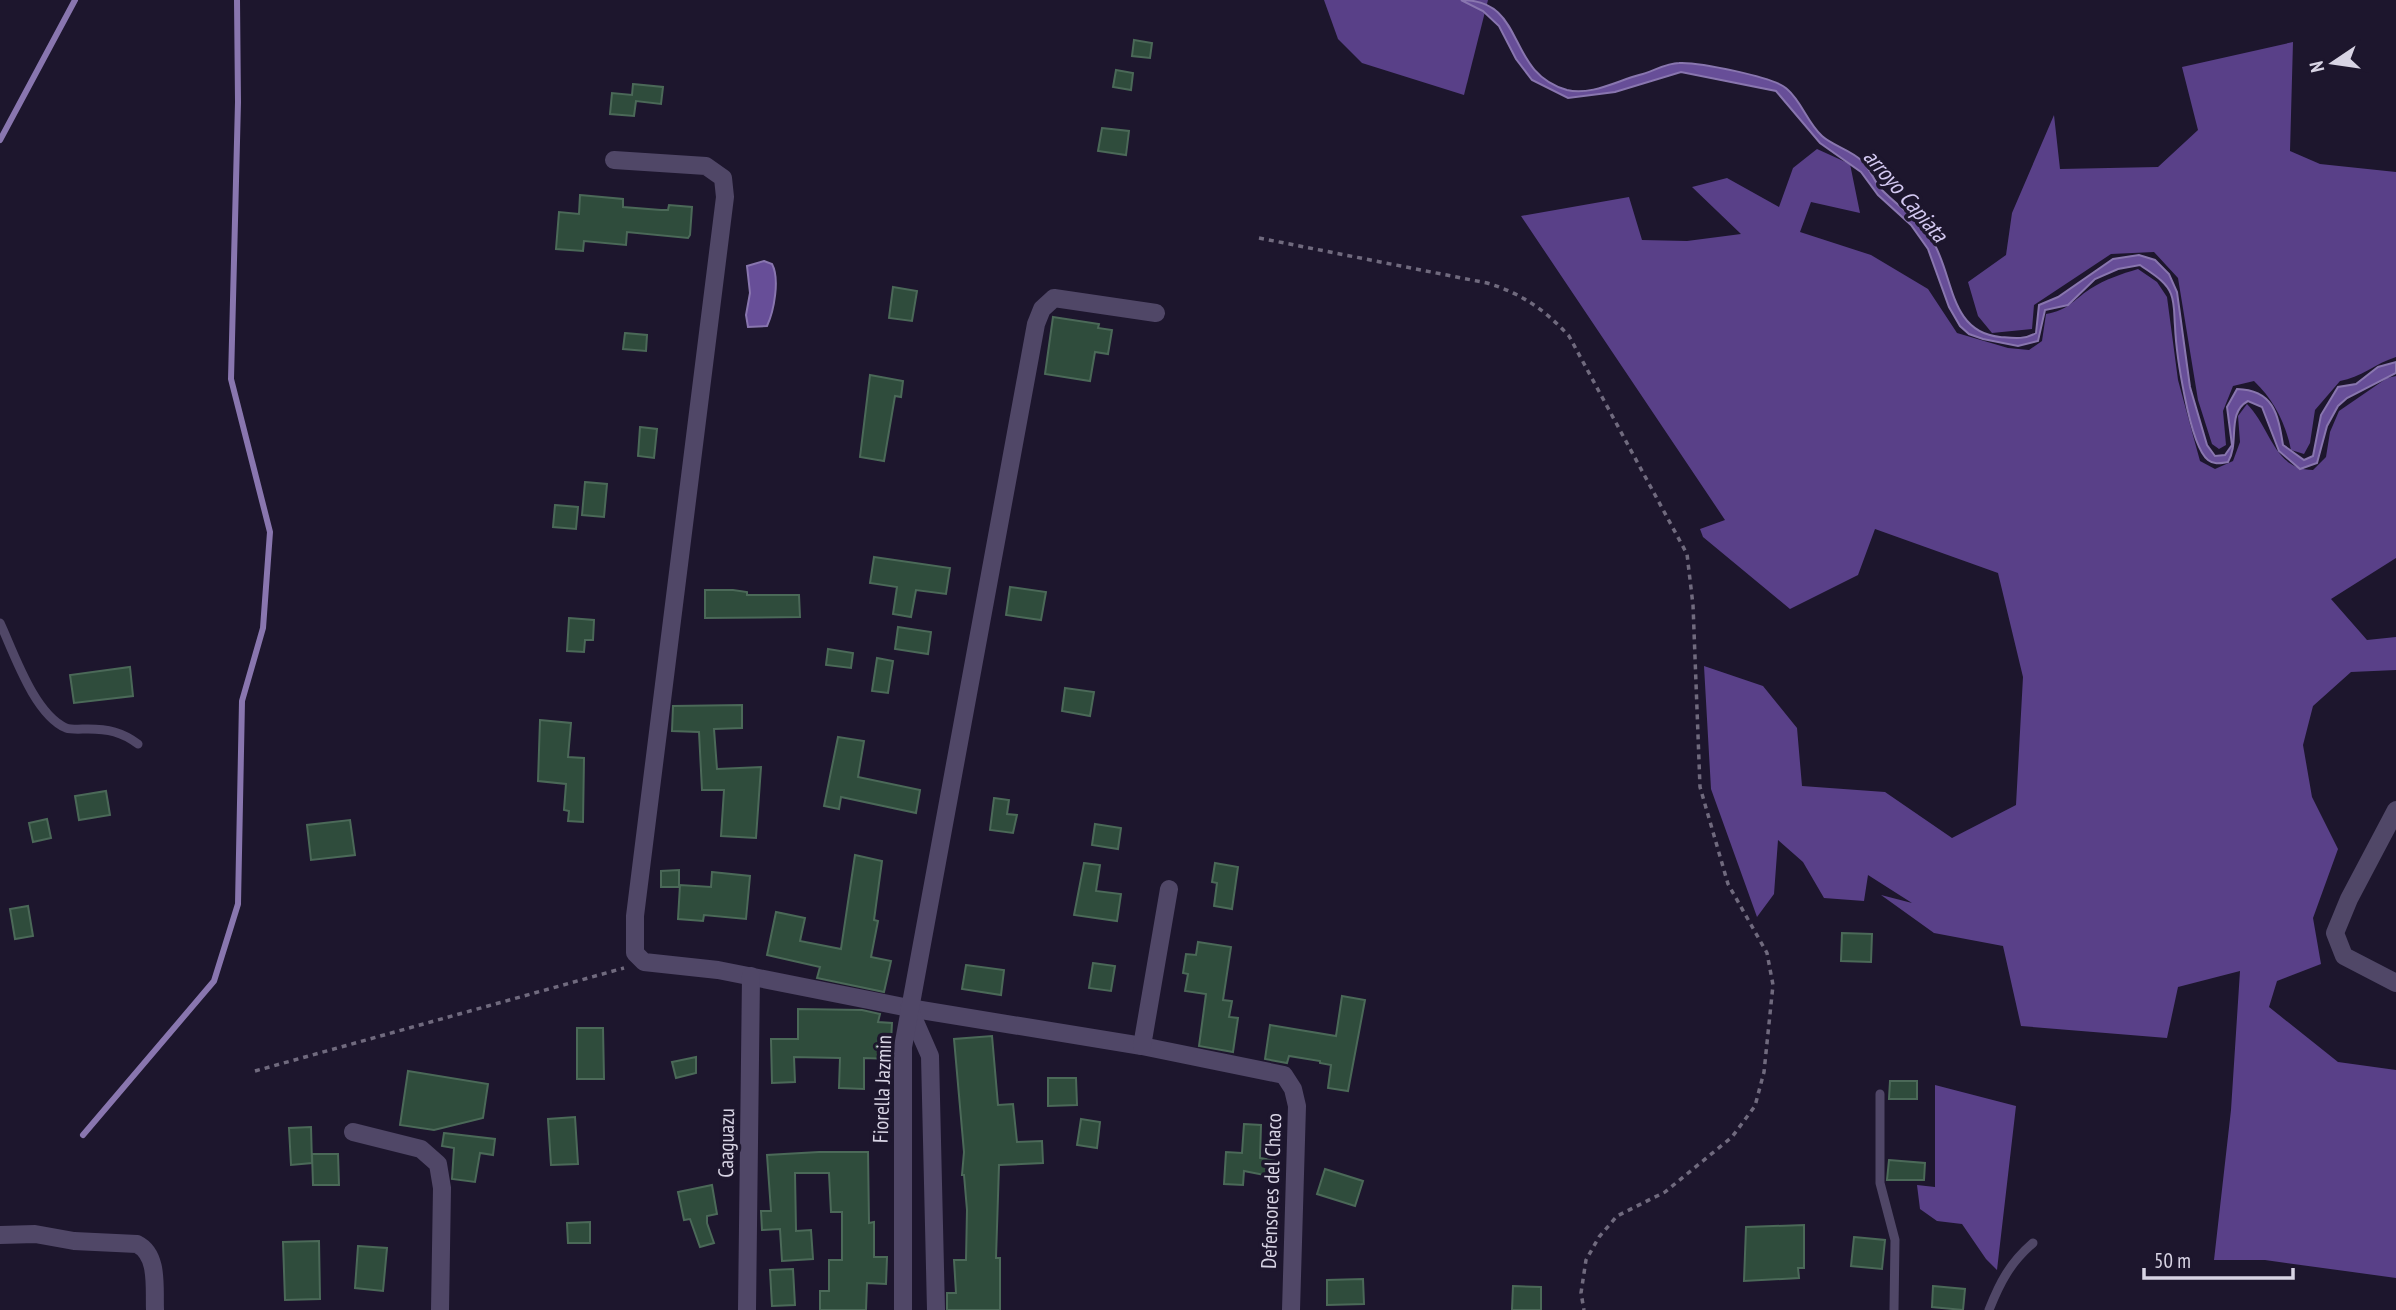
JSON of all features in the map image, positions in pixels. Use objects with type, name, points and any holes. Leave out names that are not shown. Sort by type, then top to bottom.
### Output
[{"type":"street","points":[[614,160],[706,166],[723,178],[725,197],[635,916],[635,953],[644,962],[751,976],[909,1008],[1142,1046],[1168,889]]},
{"type":"street","points":[[909,1008],[1029,352],[1039,317],[1054,298],[1156,313]]},
{"type":"street","points":[[2396,810],[2349,899],[2335,933],[2344,956],[2396,983]]},
{"type":"street","name":"Caaguazu","points":[[747,1310],[751,976]]},
{"type":"street","name":"Fiorella Jazmin","points":[[903,1310],[902,1053],[909,1008]]},
{"type":"street","name":"Fiorella Jazmin","points":[[909,1008],[930,1056],[936,1310]]},
{"type":"street","name":"Defensores del Chaco","points":[[1142,1046],[1284,1075],[1293,1089],[1297,1106],[1291,1310]]},
{"type":"street","points":[[353,1132],[421,1149],[438,1164],[442,1188],[440,1310]]},
{"type":"street","points":[[0,1235],[35,1234],[74,1241],[137,1244],[147,1249],[152,1259],[155,1310]]},
{"type":"lane","points":[[0,623],[38,702],[52,717],[67,729],[105,729],[123,734],[138,744]]},
{"type":"lane","points":[[1880,1094],[1880,1183],[1895,1240],[1894,1310]]},
{"type":"lane","points":[[1989,1310],[2002,1278],[2014,1259],[2033,1243]]},
{"type":"path","points":[[1259,238],[1487,282],[1514,291],[1550,316],[1569,336],[1687,554],[1693,605],[1700,787],[1728,884],[1767,953],[1773,985],[1764,1072],[1755,1105],[1732,1137],[1665,1192],[1617,1216],[1599,1237],[1586,1260],[1581,1293],[1584,1310]]},
{"type":"path","points":[[255,1071],[644,962]]},
{"type":"shaded area","points":[[1324,0],[1488,0],[1464,95],[1362,63],[1338,39]]},
{"type":"shaded area","points":[[1461,0],[1482,3],[1497,12],[1533,68],[1547,81],[1567,90],[1594,89],[1674,63],[1736,71],[1780,84],[1797,100],[1822,136],[1862,161],[1880,188],[1927,233],[1939,254],[1961,313],[1971,325],[1983,333],[2014,338],[2032,335],[2036,333],[2039,305],[2058,297],[2113,259],[2139,255],[2155,260],[2169,274],[2177,292],[2190,387],[2207,445],[2215,456],[2225,455],[2232,445],[2227,407],[2237,389],[2259,394],[2272,405],[2283,445],[2304,460],[2313,456],[2321,415],[2338,387],[2356,384],[2378,367],[2396,362],[2396,373],[2347,398],[2338,406],[2327,426],[2317,463],[2300,469],[2279,451],[2262,407],[2248,401],[2237,413],[2233,446],[2228,462],[2213,463],[2201,451],[2189,418],[2171,294],[2162,281],[2140,265],[2118,269],[2095,279],[2068,305],[2045,310],[2038,341],[2018,346],[1969,334],[1960,326],[1949,307],[1928,249],[1911,225],[1878,195],[1861,172],[1820,143],[1776,91],[1681,72],[1615,92],[1568,98],[1532,80],[1516,59],[1499,26],[1483,11]]},
{"type":"shaded area","points":[[2293,42],[2290,151],[2320,164],[2396,172],[2396,357],[2340,381],[2315,410],[2310,443],[2304,454],[2291,450],[2278,413],[2268,396],[2254,381],[2233,386],[2223,411],[2226,445],[2219,449],[2212,444],[2198,400],[2178,278],[2154,252],[2111,254],[2034,305],[2032,329],[1992,333],[1978,316],[1968,282],[2006,255],[2012,213],[2054,115],[2060,169],[2158,167],[2198,130],[2182,67]]},
{"type":"shaded area","points":[[1817,149],[1850,164],[1860,213],[1811,202],[1800,232],[1871,255],[1928,289],[1957,333],[2008,348],[2029,350],[2042,341],[2046,314],[2065,307],[2096,285],[2138,269],[2157,282],[2167,297],[2178,380],[2200,461],[2215,469],[2233,461],[2240,442],[2238,416],[2247,404],[2281,455],[2300,468],[2313,470],[2326,457],[2330,432],[2339,411],[2387,378],[2396,376],[2396,558],[2331,599],[2367,640],[2396,637],[2396,670],[2351,672],[2313,706],[2303,745],[2312,797],[2338,849],[2313,918],[2321,964],[2277,981],[2269,1007],[2338,1062],[2396,1070],[2396,1278],[2265,1260],[2214,1260],[2231,1110],[2240,971],[2178,987],[2167,1038],[2021,1026],[2003,946],[1934,933],[1881,895],[1912,903],[1868,875],[1864,901],[1824,898],[1803,862],[1778,840],[1774,894],[1757,917],[1711,789],[1704,666],[1763,686],[1797,728],[1802,786],[1885,792],[1952,838],[2016,805],[2023,677],[1998,573],[1875,529],[1858,575],[1790,609],[1703,537],[1700,529],[1725,520],[1521,216],[1629,197],[1642,240],[1687,241],[1741,234],[1692,187],[1727,178],[1779,207],[1793,168]]},
{"type":"shaded area","points":[[764,261],[772,264],[776,278],[772,312],[767,326],[748,327],[746,315],[750,293],[747,266]]},
{"type":"shaded area","points":[[1935,1085],[2016,1106],[1997,1270],[1962,1224],[1937,1221],[1920,1209],[1917,1185],[1935,1187]]},
{"type":"building","points":[[1134,40],[1152,43],[1150,58],[1132,56]]},
{"type":"building","points":[[1116,70],[1133,73],[1131,90],[1113,87]]},
{"type":"building","points":[[633,84],[663,87],[661,104],[636,101],[634,116],[610,114],[612,93],[632,95]]},
{"type":"building","points":[[1102,128],[1129,131],[1126,155],[1098,151]]},
{"type":"building","points":[[580,195],[623,199],[623,207],[668,210],[669,205],[692,207],[690,235],[688,238],[627,232],[626,245],[584,241],[583,251],[556,249],[559,212],[579,214]]},
{"type":"building","points":[[893,287],[917,291],[912,321],[889,318]]},
{"type":"building","points":[[1053,317],[1099,324],[1098,328],[1112,330],[1108,354],[1095,352],[1090,381],[1045,374]]},
{"type":"building","points":[[625,333],[647,335],[646,351],[623,349]]},
{"type":"building","points":[[870,375],[903,381],[901,397],[895,396],[884,461],[860,457]]},
{"type":"building","points":[[640,427],[657,429],[654,458],[638,456]]},
{"type":"building","points":[[585,482],[607,484],[604,517],[582,515]]},
{"type":"building","points":[[555,505],[578,507],[576,529],[553,527]]},
{"type":"building","points":[[874,557],[950,568],[946,594],[916,590],[911,617],[893,614],[897,587],[870,583]]},
{"type":"building","points":[[1010,587],[1046,592],[1041,620],[1006,615]]},
{"type":"building","points":[[705,590],[733,590],[747,592],[747,595],[799,595],[800,617],[705,618]]},
{"type":"building","points":[[569,618],[594,620],[593,640],[585,640],[584,652],[567,651]]},
{"type":"building","points":[[898,627],[931,632],[928,654],[895,649]]},
{"type":"building","points":[[828,649],[853,653],[851,668],[826,665]]},
{"type":"building","points":[[877,658],[893,661],[888,693],[872,691]]},
{"type":"building","points":[[130,667],[133,696],[74,703],[70,675]]},
{"type":"building","points":[[1065,688],[1094,692],[1090,716],[1062,711]]},
{"type":"building","points":[[742,705],[742,728],[714,729],[717,769],[761,767],[756,838],[721,836],[724,790],[702,790],[699,732],[672,731],[673,706]]},
{"type":"building","points":[[540,720],[571,723],[568,757],[584,758],[583,822],[568,821],[569,811],[564,810],[566,784],[538,781]]},
{"type":"building","points":[[838,737],[864,741],[858,777],[920,790],[916,813],[841,797],[839,809],[824,806]]},
{"type":"building","points":[[106,791],[110,815],[79,820],[75,796]]},
{"type":"building","points":[[994,798],[1009,800],[1007,814],[1017,815],[1013,833],[990,830]]},
{"type":"building","points":[[47,819],[51,838],[33,842],[29,823]]},
{"type":"building","points":[[350,820],[355,855],[311,860],[307,825]]},
{"type":"building","points":[[1095,824],[1121,828],[1118,849],[1092,845]]},
{"type":"building","points":[[855,855],[882,861],[874,920],[878,921],[871,957],[891,961],[884,992],[817,978],[820,967],[767,955],[776,912],[805,918],[800,941],[841,949]]},
{"type":"building","points":[[1084,863],[1100,865],[1096,891],[1121,894],[1117,921],[1074,915]]},
{"type":"building","points":[[1215,863],[1238,867],[1232,909],[1214,906],[1217,883],[1212,882]]},
{"type":"building","points":[[679,870],[679,887],[661,887],[661,871]]},
{"type":"building","points":[[712,872],[750,876],[746,919],[704,915],[703,921],[678,919],[680,885],[711,887]]},
{"type":"building","points":[[28,906],[33,936],[15,939],[10,909]]},
{"type":"building","points":[[1842,933],[1872,934],[1871,962],[1841,961]]},
{"type":"building","points":[[1198,942],[1231,947],[1223,1000],[1232,1001],[1229,1017],[1238,1018],[1233,1052],[1199,1046],[1206,994],[1185,991],[1188,974],[1183,973],[1186,954],[1196,955]]},
{"type":"building","points":[[1093,963],[1115,966],[1111,991],[1089,988]]},
{"type":"building","points":[[966,965],[1004,970],[1001,995],[962,989]]},
{"type":"building","points":[[1342,996],[1365,1000],[1348,1091],[1328,1088],[1331,1065],[1289,1056],[1287,1063],[1265,1059],[1270,1025],[1336,1036]]},
{"type":"building","points":[[798,1009],[862,1010],[880,1014],[878,1022],[892,1023],[890,1059],[864,1058],[864,1089],[839,1088],[840,1058],[794,1057],[795,1082],[772,1083],[771,1039],[798,1039]]},
{"type":"building","points":[[577,1028],[603,1028],[604,1079],[577,1079]]},
{"type":"building","points":[[992,1036],[998,1105],[1013,1104],[1017,1142],[1042,1141],[1043,1163],[999,1165],[996,1258],[1000,1258],[1000,1310],[947,1310],[947,1293],[956,1293],[954,1260],[966,1260],[967,1210],[962,1175],[964,1152],[954,1039]]},
{"type":"building","points":[[696,1057],[696,1073],[676,1078],[672,1062]]},
{"type":"building","points":[[408,1071],[488,1084],[483,1118],[434,1130],[400,1125]]},
{"type":"building","points":[[1048,1078],[1076,1078],[1077,1105],[1048,1106]]},
{"type":"building","points":[[1890,1081],[1917,1081],[1917,1099],[1889,1099]]},
{"type":"building","points":[[575,1117],[578,1164],[551,1165],[548,1119]]},
{"type":"building","points":[[1081,1119],[1100,1122],[1097,1148],[1077,1145]]},
{"type":"building","points":[[1244,1124],[1261,1125],[1260,1158],[1277,1161],[1274,1177],[1244,1171],[1243,1185],[1224,1184],[1226,1152],[1242,1153]]},
{"type":"building","points":[[311,1127],[312,1163],[291,1165],[289,1128]]},
{"type":"building","points":[[444,1133],[495,1139],[493,1155],[480,1153],[475,1182],[452,1179],[454,1148],[442,1146]]},
{"type":"building","points":[[868,1152],[869,1223],[874,1222],[874,1257],[887,1257],[886,1284],[867,1283],[866,1310],[820,1310],[820,1291],[829,1291],[829,1260],[842,1260],[842,1212],[831,1212],[829,1173],[795,1173],[796,1231],[811,1230],[813,1259],[782,1261],[780,1229],[762,1230],[761,1211],[771,1211],[767,1155]]},
{"type":"building","points":[[312,1154],[338,1154],[339,1185],[313,1185]]},
{"type":"building","points":[[1889,1160],[1925,1163],[1924,1180],[1887,1180]]},
{"type":"building","points":[[1325,1169],[1363,1181],[1355,1206],[1317,1194]]},
{"type":"building","points":[[712,1185],[717,1214],[707,1216],[707,1223],[714,1243],[700,1247],[690,1219],[684,1220],[678,1192]]},
{"type":"building","points":[[590,1222],[590,1243],[568,1243],[567,1223]]},
{"type":"building","points":[[1804,1225],[1804,1268],[1798,1268],[1799,1278],[1744,1281],[1746,1227]]},
{"type":"building","points":[[1854,1237],[1885,1240],[1882,1269],[1851,1266]]},
{"type":"building","points":[[319,1241],[320,1299],[285,1300],[283,1242]]},
{"type":"building","points":[[358,1246],[387,1248],[383,1291],[355,1288]]},
{"type":"building","points":[[793,1269],[795,1305],[772,1306],[770,1270]]},
{"type":"building","points":[[1363,1279],[1364,1304],[1327,1305],[1327,1280]]},
{"type":"building","points":[[1513,1286],[1541,1287],[1541,1310],[1512,1310]]},
{"type":"building","points":[[1933,1286],[1965,1289],[1963,1310],[1932,1307]]},
{"type":"waterway","points":[[0,140],[75,0]]},
{"type":"waterway","points":[[83,1135],[214,981],[238,904],[242,701],[263,628],[270,532],[231,379],[238,102],[237,0]]},
{"type":"water label","name":"arroyo Capiata","points":[[1906,195]]}]
